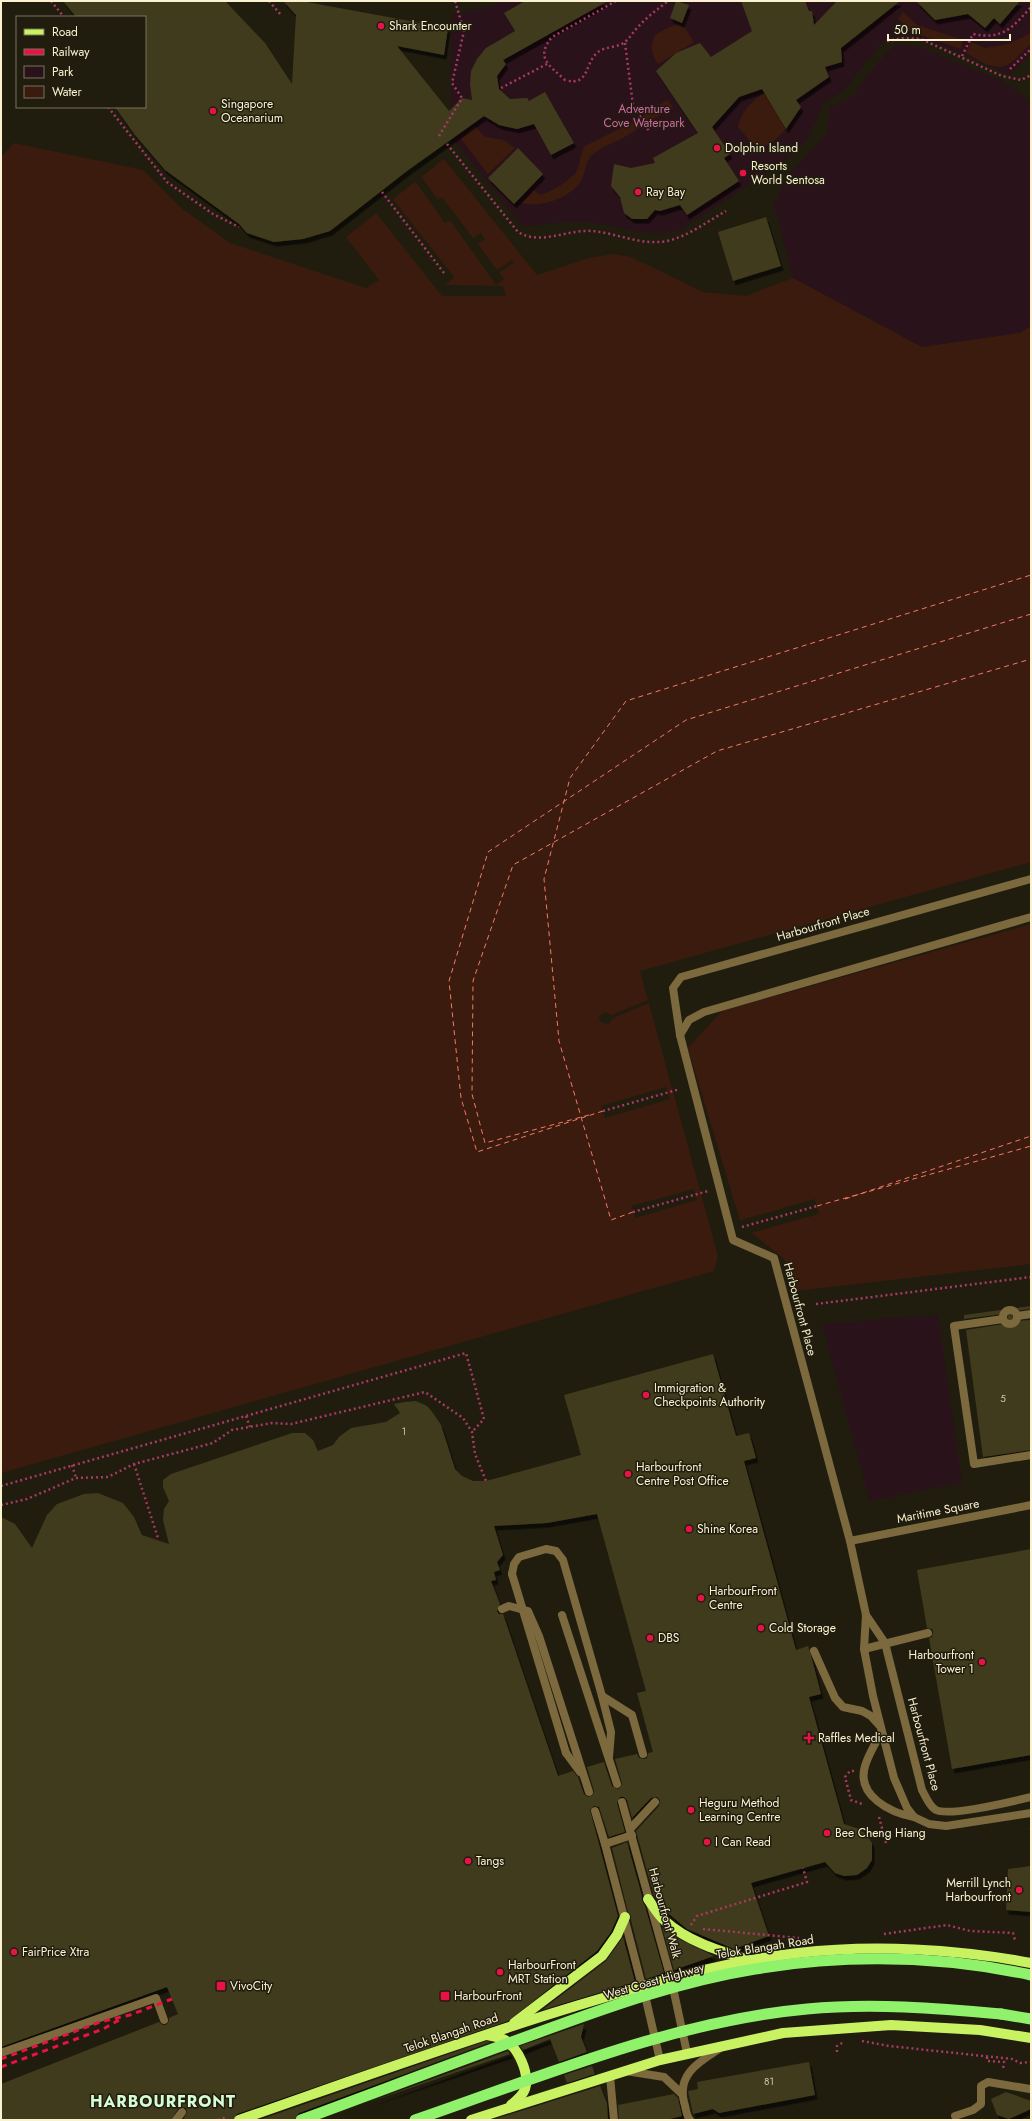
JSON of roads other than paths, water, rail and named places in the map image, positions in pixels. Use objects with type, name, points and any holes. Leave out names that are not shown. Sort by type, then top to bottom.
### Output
[{"type":"highway","name":"West Coast Highway","points":[[301,2120],[610,2006],[693,1982],[755,1969],[841,1960],[878,1960],[943,1962],[1031,1975]]},
{"type":"highway","points":[[415,2120],[631,2046],[706,2025],[760,2015],[807,2009],[890,2007],[972,2011],[1031,2019]]},
{"type":"main road","points":[[648,1899],[664,1920],[678,1931],[707,1947],[751,1960]]},
{"type":"main road","points":[[509,2027],[602,1956],[617,1935],[625,1917]]},
{"type":"main road","name":"Telok Blangah Road","points":[[239,2120],[509,2027],[642,1986],[751,1960],[799,1952],[884,1949],[990,1956],[1031,1963]]},
{"type":"main road","points":[[471,2120],[660,2060],[783,2033],[811,2029],[891,2025],[980,2030],[1031,2038]]},
{"type":"main road","points":[[487,2034],[504,2040],[513,2046],[523,2066],[526,2076],[525,2089],[518,2100],[509,2107]]},
{"type":"street","name":"Harbourfront Place","points":[[914,1817],[902,1799],[880,1729],[864,1648],[866,1615],[850,1541],[774,1258],[733,1240],[680,1035],[673,988],[681,978],[1031,879]]},
{"type":"street","points":[[680,1035],[690,1020],[704,1012],[1031,917]]},
{"type":"street","points":[[1031,1314],[1017,1316],[1012,1311],[1009,1311],[1003,1315],[1003,1319],[954,1326],[974,1464],[1031,1455]]},
{"type":"street","name":"Maritime Square","points":[[850,1541],[1031,1505]]},
{"type":"street","points":[[585,1779],[566,1753],[512,1574],[514,1564],[519,1557],[546,1549],[556,1552],[563,1560],[611,1732],[609,1756]]},
{"type":"street","points":[[502,1609],[509,1606],[528,1611],[538,1636],[589,1792]]},
{"type":"street","points":[[562,1615],[617,1784]]},
{"type":"street","name":"Harbourfront Place","points":[[866,1615],[885,1643],[922,1790],[928,1803],[937,1810],[952,1812],[1031,1798]]},
{"type":"street","points":[[864,1648],[928,1633]]},
{"type":"street","points":[[814,1651],[835,1698],[843,1707],[862,1711],[871,1716],[880,1729],[864,1766],[866,1785],[875,1799],[886,1808],[900,1814],[914,1817],[929,1824],[946,1826],[1031,1813]]},
{"type":"street","points":[[602,1696],[632,1715],[643,1754]]},
{"type":"street","name":"Harbourfront Walk","points":[[622,1802],[671,1979],[687,2054]]},
{"type":"street","points":[[605,1844],[631,1832],[655,1802]]},
{"type":"street","points":[[595,1811],[625,1917],[660,2060]]},
{"type":"street","points":[[1,2053],[156,1998],[164,2020]]},
{"type":"street","points":[[690,2119],[682,2094],[685,2077],[690,2069],[725,2045]]},
{"type":"street","points":[[625,2071],[664,2077],[682,2094]]},
{"type":"street","points":[[610,2076],[614,2120]]},
{"type":"street","points":[[956,2116],[972,2110],[981,2104],[981,2086],[988,2082],[1030,2089]]},
{"type":"street","points":[[176,2120],[182,2112]]},
{"type":"water","points":[[903,12],[917,25],[963,40],[961,49],[912,32],[898,19]]},
{"type":"water","points":[[677,25],[685,28],[694,42],[658,64],[652,50],[652,43],[655,35],[669,27]]},
{"type":"water","points":[[1031,33],[1031,44],[1013,61],[1002,67],[991,66],[966,53],[971,42],[985,48],[1008,44]]},
{"type":"water","points":[[783,80],[801,107],[788,126],[776,139],[769,144],[762,146],[756,145],[738,127],[740,119],[749,105]]},
{"type":"water","points":[[667,100],[673,107],[592,155],[587,162],[582,180],[568,194],[545,203],[521,203],[534,190],[539,194],[543,194],[560,186],[575,174],[585,146],[633,122]]},
{"type":"water","points":[[475,126],[485,137],[504,140],[515,148],[488,174],[461,139]]},
{"type":"water","points":[[14,143],[143,170],[180,207],[230,243],[366,288],[379,280],[346,237],[384,207],[445,285],[454,277],[393,199],[444,159],[537,275],[589,258],[613,254],[631,257],[703,292],[746,296],[793,278],[922,347],[1020,333],[1031,326],[1031,862],[640,971],[718,1256],[714,1271],[1,1473],[1,157]]},
{"type":"water","points":[[1031,924],[1031,1264],[796,1291],[784,1259],[741,1224],[688,1048],[722,1011]]},
{"type":"railway","points":[[1,2059],[100,2022],[130,2015],[172,1999]]},
{"type":"railway","points":[[1,2067],[103,2029],[119,2020]]},
{"type":"place","name":"Shark Encounter","points":[[381,26]]},
{"type":"place","name":"Singapore Oceanarium","points":[[213,111]]},
{"type":"place","name":"Dolphin Island","points":[[717,148]]},
{"type":"place","name":"Resorts World Sentosa","points":[[743,173]]},
{"type":"place","name":"Ray Bay","points":[[638,192]]},
{"type":"place","name":"Immigration & Checkpoints Authority","points":[[646,1395]]},
{"type":"place","name":"Harbourfront Centre Post Office","points":[[628,1474]]},
{"type":"place","name":"Shine Korea","points":[[689,1529]]},
{"type":"place","name":"HarbourFront Centre","points":[[701,1598]]},
{"type":"place","name":"Cold Storage","points":[[761,1628]]},
{"type":"place","name":"DBS","points":[[650,1638]]},
{"type":"place","name":"Harbourfront Tower 1","points":[[982,1662]]},
{"type":"place","name":"Raffles Medical","points":[[809,1738]]},
{"type":"place","name":"Heguru Method Learning Centre","points":[[691,1810]]},
{"type":"place","name":"Bee Cheng Hiang","points":[[827,1833]]},
{"type":"place","name":"I Can Read","points":[[707,1842]]},
{"type":"place","name":"Tangs","points":[[468,1861]]},
{"type":"place","name":"Merrill Lynch Harbourfront","points":[[1019,1890]]},
{"type":"place","name":"FairPrice Xtra","points":[[14,1952]]},
{"type":"place","name":"HarbourFront MRT Station","points":[[500,1972]]},
{"type":"place","name":"VivoCity","points":[[221,1986]]},
{"type":"place","name":"HarbourFront","points":[[445,1996]]},
{"type":"district","name":"HARBOURFRONT","points":[[163,2101]]},
{"type":"park label","name":"Adventure Cove Waterpark","points":[[644,116]]}]
